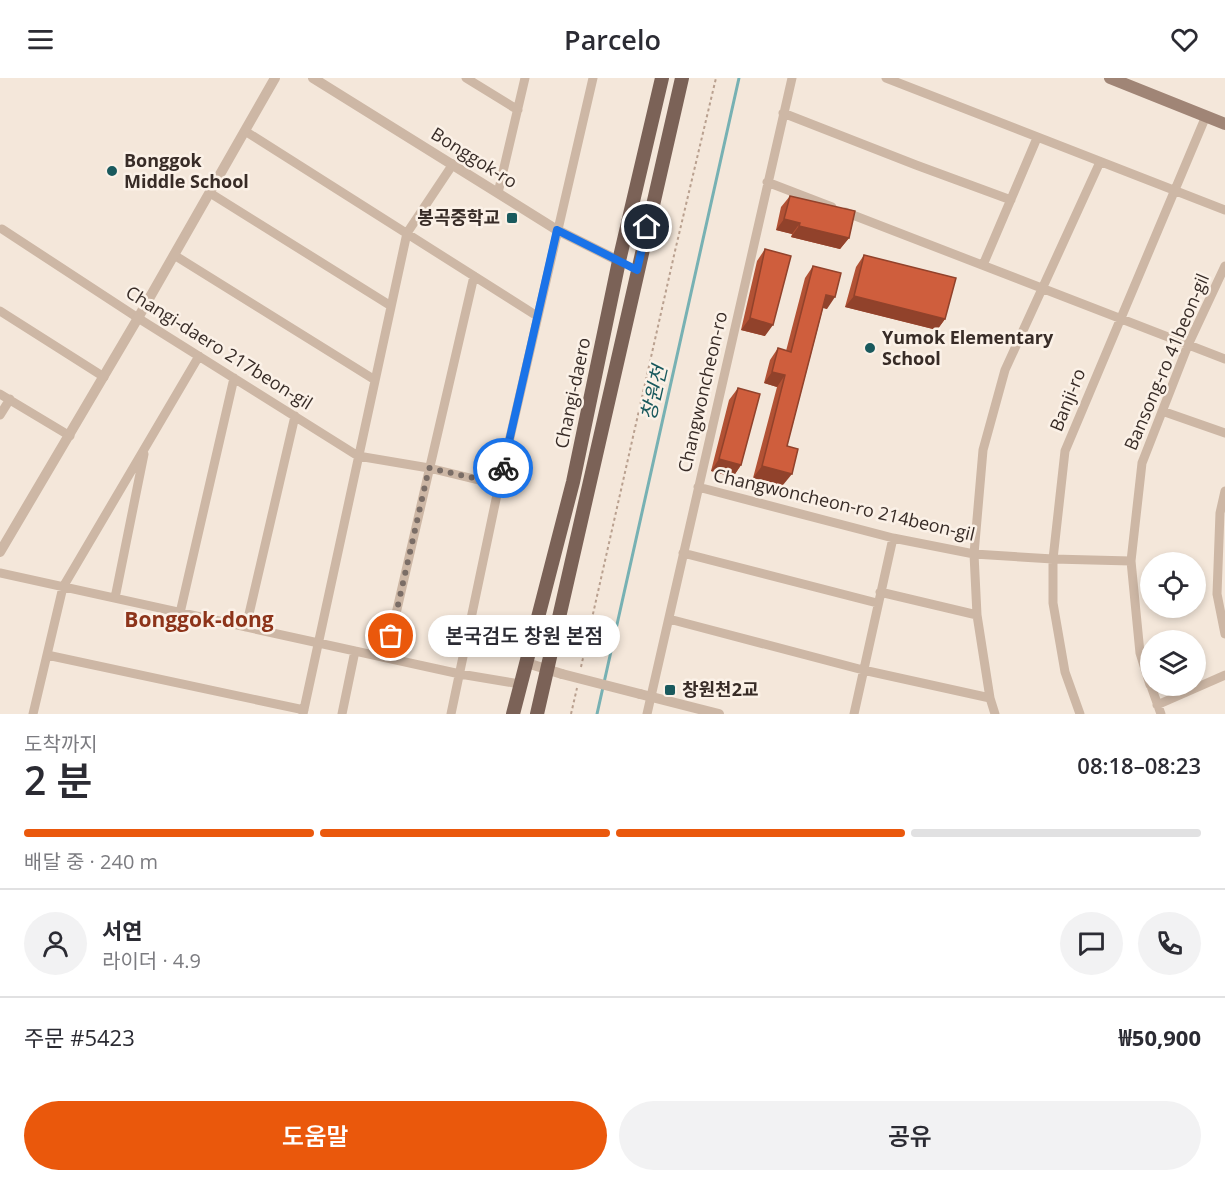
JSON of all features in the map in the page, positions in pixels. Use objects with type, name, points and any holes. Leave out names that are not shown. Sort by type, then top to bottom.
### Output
[{"type":"main road","name":"Changi-daero","points":[[513,714],[573,482],[619,261],[662,78]]},
{"type":"main road","name":"Changi-daero","points":[[537,714],[682,78]]},
{"type":"main road","points":[[1110,78],[1225,124]]},
{"type":"main road","points":[[619,261],[637,270]]},
{"type":"street","points":[[0,552],[70,436],[275,78]]},
{"type":"street","name":"Bonggok-ro","points":[[313,78],[557,230],[619,261]]},
{"type":"street","points":[[466,78],[518,110]]},
{"type":"street","points":[[498,193],[525,78]]},
{"type":"street","points":[[451,714],[537,316],[593,78]]},
{"type":"street","name":"Changwoncheon-ro","points":[[647,714],[645,695],[669,619],[792,78]]},
{"type":"street","points":[[886,78],[1225,210]]},
{"type":"street","points":[[783,113],[1011,200]]},
{"type":"street","name":"Banji-ro","points":[[1080,714],[1065,672],[1053,603],[1053,560],[1065,452],[1206,116]]},
{"type":"street","points":[[245,131],[537,316]]},
{"type":"street","points":[[983,265],[1037,138]]},
{"type":"street","points":[[995,714],[990,698],[977,615],[974,554],[984,450],[1005,370],[1100,162]]},
{"type":"street","points":[[47,655],[304,712],[407,233],[453,164]]},
{"type":"street","points":[[767,182],[1225,359]]},
{"type":"street","points":[[210,193],[391,306]]},
{"type":"street","name":"Changi-daero 217beon-gil","points":[[2,229],[138,318],[358,456],[429,468],[500,484]]},
{"type":"street","points":[[174,255],[375,380]]},
{"type":"street","name":"Bansong-ro 41beon-gil","points":[[1140,653],[1131,561],[1142,463],[1188,345],[1222,282],[1225,266]]},
{"type":"street","points":[[386,657],[474,276]]},
{"type":"street","points":[[0,310],[104,377]]},
{"type":"street","points":[[33,714],[63,587],[199,356]]},
{"type":"street","points":[[180,613],[234,378]]},
{"type":"street","points":[[0,394],[70,436]]},
{"type":"street","points":[[0,415],[10,399]]},
{"type":"street","points":[[1162,411],[1225,434]]},
{"type":"street","points":[[246,627],[295,416]]},
{"type":"street","points":[[115,598],[146,447]]},
{"type":"street","name":"Changwoncheon-ro 214beon-gil","points":[[698,487],[893,538],[974,554],[1053,560],[1131,561]]},
{"type":"street","points":[[1225,491],[1220,513],[1216,594],[1225,634]]},
{"type":"street","points":[[854,714],[893,538]]},
{"type":"street","points":[[684,553],[877,603]]},
{"type":"street","points":[[0,573],[460,674],[520,684]]},
{"type":"street","points":[[880,592],[977,615]]},
{"type":"street","points":[[669,619],[863,670],[990,698]]},
{"type":"street","points":[[342,714],[356,651]]},
{"type":"street","points":[[527,663],[719,714]]},
{"type":"street","points":[[1159,710],[1225,675]]},
{"type":"path","points":[[581,669],[716,78]]},
{"type":"path","points":[[571,714],[579,679]]},
{"type":"building","points":[[790,196],[855,211],[849,238],[799,226],[800,223],[784,219]]},
{"type":"building","points":[[765,249],[791,256],[773,325],[750,318]]},
{"type":"building","points":[[864,255],[956,278],[945,319],[854,296]]},
{"type":"building","points":[[813,266],[841,273],[835,297],[826,295],[787,446],[798,449],[792,474],[762,466],[785,375],[772,372],[778,348],[791,352]]},
{"type":"building","points":[[738,388],[760,394],[741,465],[719,459]]},
{"type":"waterway","name":"창원천","points":[[597,714],[739,78]]},
{"type":"way so far","points":[[391,636],[429,468],[500,484],[503,468]]},
{"type":"place","name":"Bonggok Middle School","points":[[112,171]]},
{"type":"place","name":"봉곡중학교","points":[[512,218]]},
{"type":"place","name":"Yumok Elementary School","points":[[870,348]]},
{"type":"place","name":"본국검도 창원 본점","points":[[391,636]]},
{"type":"place","name":"창원천2교","points":[[670,690]]},
{"type":"district","name":"Bonggok-dong","points":[[199,620]]},
{"type":"route","points":[[503,468],[557,230],[637,270],[647,227]]}]
